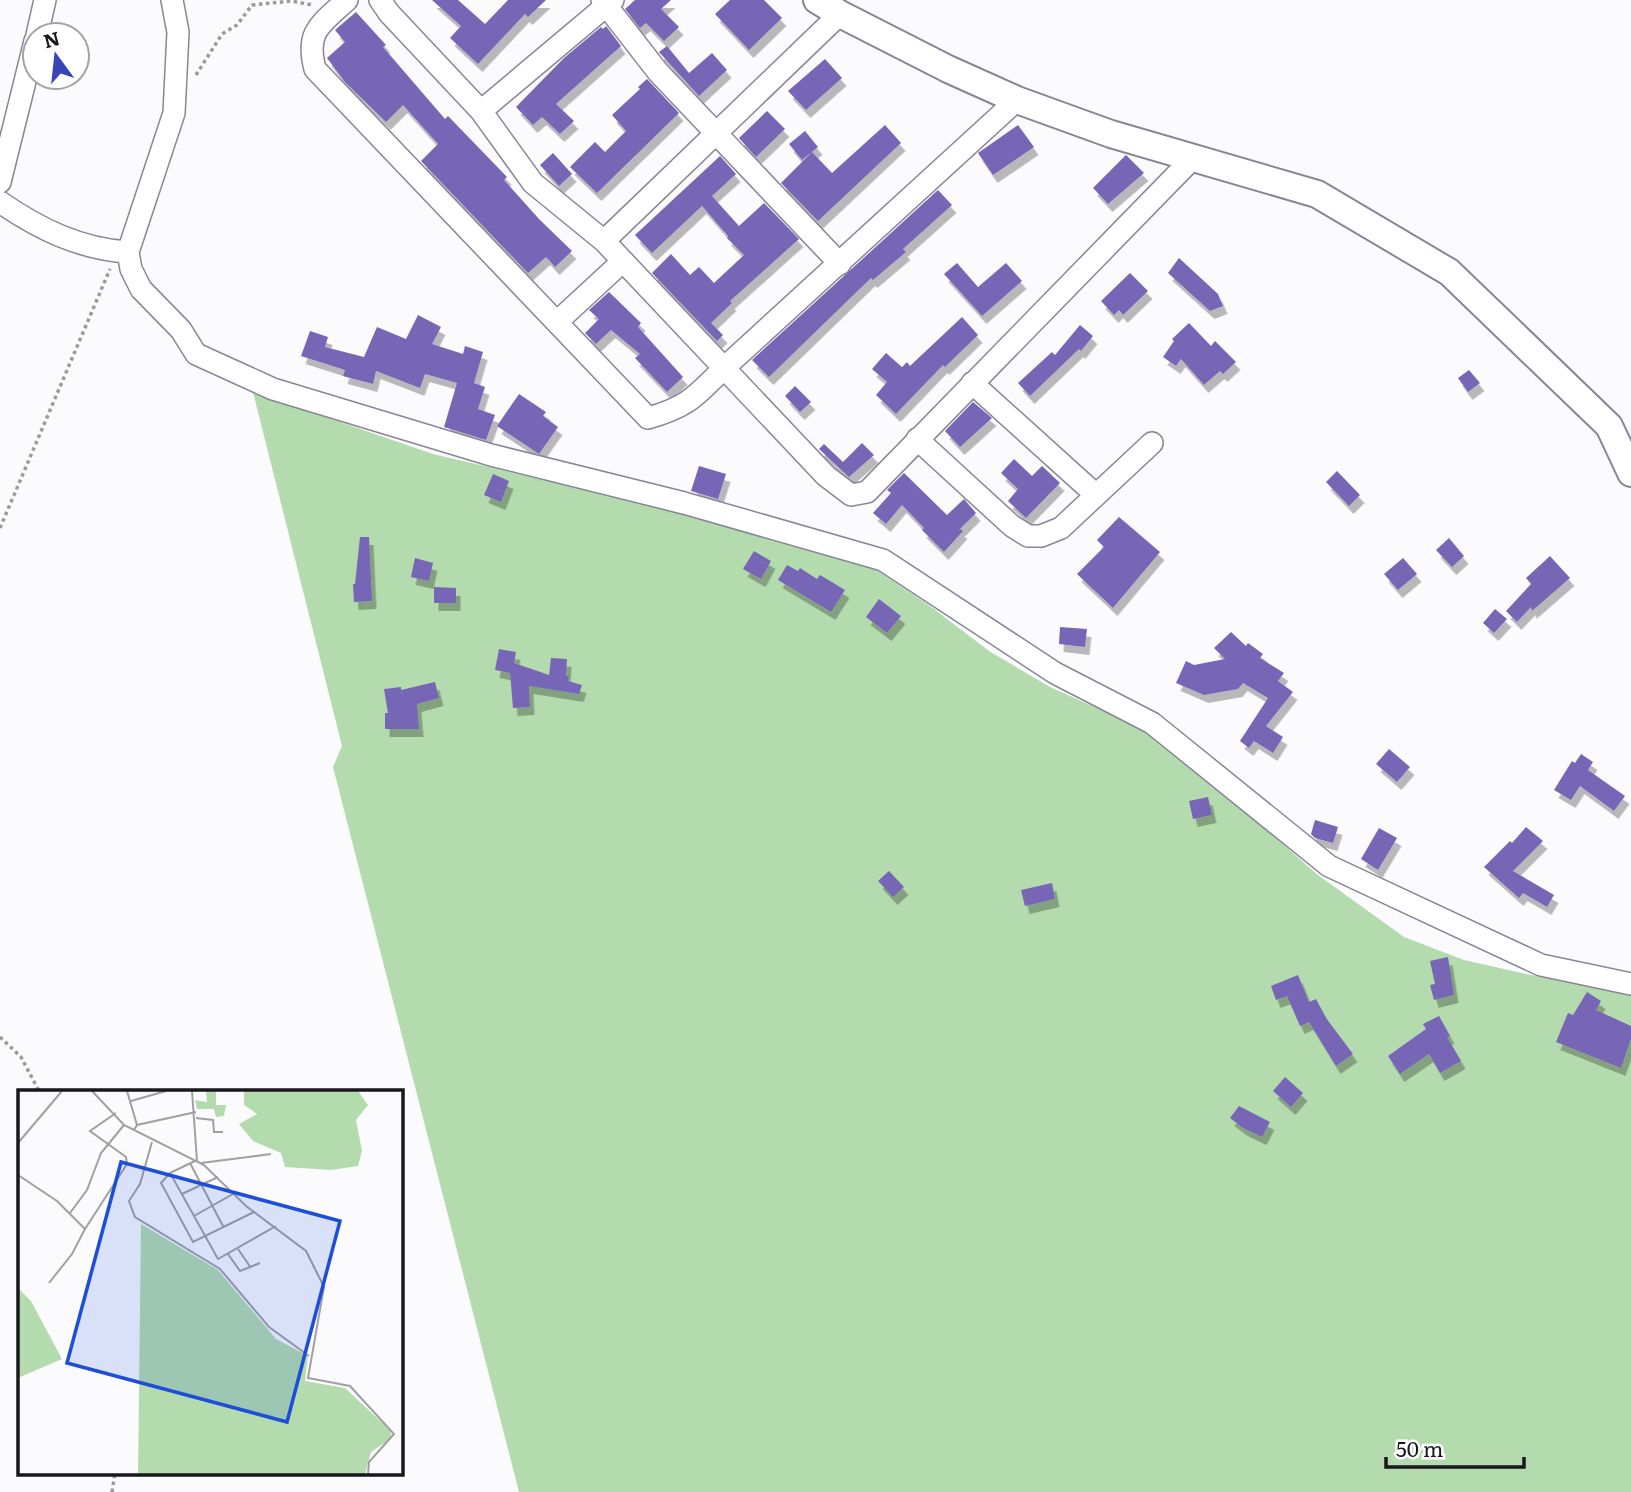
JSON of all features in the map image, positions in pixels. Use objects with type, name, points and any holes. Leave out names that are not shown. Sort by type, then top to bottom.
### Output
[{"type":"street","points":[[40,21],[45,0]]},
{"type":"street","points":[[172,0],[178,32],[174,113],[123,251],[141,289],[181,330],[196,354],[273,389],[324,405],[491,455],[684,503],[883,560],[1055,673],[1152,723],[1329,866],[1541,965],[1631,984]]},
{"type":"street","points":[[380,0],[388,13],[481,111],[533,183],[604,241],[826,476],[851,495],[867,492],[1194,158]]},
{"type":"street","points":[[817,0],[948,69],[1017,100],[1111,134],[1317,194],[1449,272],[1609,426],[1631,473]]},
{"type":"street","points":[[481,111],[607,2],[658,72],[840,264]]},
{"type":"street","points":[[341,6],[314,32],[311,53],[315,69],[648,418],[691,402],[724,368],[1017,100]]},
{"type":"street","points":[[604,241],[840,14]]},
{"type":"street","points":[[0,182],[23,91]]},
{"type":"street","points":[[0,202],[21,217],[58,236],[104,250],[123,251]]},
{"type":"street","points":[[557,323],[623,261]]},
{"type":"street","points":[[972,383],[1096,495]]},
{"type":"street","points":[[917,439],[1012,526],[1028,536],[1041,536],[1061,528],[1152,443]]},
{"type":"path","points":[[192,81],[222,34],[237,25],[252,5],[291,1],[341,6]]},
{"type":"path","points":[[0,528],[123,251]]},
{"type":"path","points":[[0,1037],[22,1057],[38,1090]]},
{"type":"path","points":[[112,1492],[115,1474]]},
{"type":"green space","points":[[253,392],[433,454],[687,513],[875,569],[989,651],[1050,687],[1128,722],[1175,750],[1318,875],[1404,937],[1464,960],[1631,993],[1631,1492],[519,1492],[333,767],[342,746]]},
{"type":"building","points":[[432,0],[458,0],[485,24],[508,0],[546,0],[528,17],[525,14],[478,64],[450,38],[461,26]]},
{"type":"building","points":[[635,0],[671,0],[661,9],[679,27],[664,41],[646,23],[640,28],[625,9]]},
{"type":"building","points":[[730,0],[764,0],[782,18],[749,50],[715,14]]},
{"type":"building","points":[[356,12],[445,119],[448,116],[507,177],[504,180],[572,251],[555,267],[546,257],[528,273],[421,161],[438,144],[403,105],[386,122],[345,82],[327,58],[345,42],[335,30]]},
{"type":"building","points":[[606,26],[621,46],[556,104],[574,121],[560,134],[542,117],[533,125],[516,107],[564,58],[601,27],[603,29]]},
{"type":"building","points":[[667,46],[689,73],[712,53],[727,70],[699,96],[659,52]]},
{"type":"building","points":[[825,59],[842,78],[806,110],[788,91]]},
{"type":"building","points":[[647,79],[679,113],[597,193],[570,167],[595,142],[605,152],[626,131],[612,115]]},
{"type":"building","points":[[767,111],[785,129],[756,157],[739,138]]},
{"type":"building","points":[[885,125],[901,143],[818,221],[781,183],[812,152],[832,173]]},
{"type":"building","points":[[1018,125],[1034,147],[993,175],[978,153]]},
{"type":"building","points":[[805,131],[818,147],[802,160],[789,144]]},
{"type":"building","points":[[553,153],[572,174],[559,186],[540,165]]},
{"type":"building","points":[[1126,155],[1144,173],[1108,204],[1093,188]]},
{"type":"building","points":[[720,156],[736,174],[712,196],[739,226],[764,203],[799,239],[730,301],[732,303],[711,323],[723,335],[717,341],[652,273],[671,254],[690,275],[699,267],[714,283],[744,255],[702,206],[652,253],[635,235]]},
{"type":"building","points":[[938,190],[952,205],[903,249],[906,252],[873,280],[871,278],[769,377],[752,360]]},
{"type":"building","points":[[1179,258],[1218,294],[1223,306],[1210,311],[1168,273]]},
{"type":"building","points":[[957,263],[978,287],[1006,263],[1022,281],[982,316],[944,274]]},
{"type":"building","points":[[1130,273],[1148,291],[1123,315],[1119,310],[1114,315],[1101,301]]},
{"type":"building","points":[[609,292],[641,323],[638,327],[683,377],[667,392],[635,358],[640,354],[611,330],[596,344],[585,333],[599,319],[589,310]]},
{"type":"building","points":[[418,315],[441,327],[432,344],[463,354],[465,346],[483,352],[474,383],[485,387],[478,409],[495,415],[486,440],[444,427],[457,383],[425,374],[420,388],[376,371],[373,384],[343,376],[345,370],[301,356],[310,331],[328,337],[325,347],[364,357],[377,327],[406,339]]},
{"type":"building","points":[[962,317],[978,335],[945,367],[943,365],[896,414],[876,395],[887,382],[872,369],[886,353],[902,367],[907,362],[910,366]]},
{"type":"building","points":[[1189,323],[1211,346],[1215,341],[1236,362],[1223,374],[1220,371],[1204,385],[1181,359],[1176,366],[1163,357],[1174,341],[1172,339]]},
{"type":"building","points":[[1080,325],[1093,336],[1081,351],[1079,349],[1030,396],[1018,383],[1052,352],[1055,355]]},
{"type":"building","points":[[1469,370],[1480,383],[1468,392],[1458,378]]},
{"type":"building","points":[[795,386],[811,402],[800,412],[785,396]]},
{"type":"building","points":[[519,394],[546,412],[543,416],[558,427],[539,454],[497,426]]},
{"type":"building","points":[[973,402],[992,418],[960,447],[945,431]]},
{"type":"building","points":[[862,443],[874,455],[849,477],[819,449],[824,444],[843,462]]},
{"type":"building","points":[[1014,459],[1032,476],[1042,466],[1060,483],[1026,518],[1008,501],[1018,489],[1001,473]]},
{"type":"building","points":[[699,466],[726,474],[718,499],[691,491]]},
{"type":"building","points":[[1337,471],[1360,495],[1349,506],[1326,482]]},
{"type":"building","points":[[904,473],[947,515],[964,499],[976,513],[960,529],[963,531],[944,552],[902,505],[886,524],[873,513],[891,493],[887,490]]},
{"type":"building","points":[[493,474],[509,481],[501,502],[484,495]]},
{"type":"building","points":[[1119,517],[1160,552],[1113,608],[1077,574],[1104,547],[1097,540]]},
{"type":"building","points":[[360,537],[369,537],[372,601],[354,602],[353,584]]},
{"type":"building","points":[[1449,538],[1464,556],[1452,567],[1436,550]]},
{"type":"building","points":[[754,551],[771,561],[761,579],[743,569]]},
{"type":"building","points":[[1550,556],[1570,578],[1532,611],[1531,607],[1517,622],[1506,611],[1531,584],[1526,578]]},
{"type":"building","points":[[415,558],[433,563],[429,581],[411,577]]},
{"type":"building","points":[[1403,558],[1417,574],[1398,590],[1384,574]]},
{"type":"building","points":[[787,565],[798,571],[800,568],[817,579],[820,575],[845,590],[831,612],[778,580]]},
{"type":"building","points":[[434,587],[456,588],[456,603],[434,603]]},
{"type":"building","points":[[879,599],[901,616],[887,633],[866,617]]},
{"type":"building","points":[[1495,609],[1507,619],[1494,633],[1483,623]]},
{"type":"building","points":[[1060,627],[1087,629],[1085,647],[1059,644]]},
{"type":"building","points":[[1231,632],[1246,646],[1248,643],[1263,654],[1260,658],[1284,673],[1278,681],[1293,692],[1266,726],[1283,737],[1273,753],[1254,741],[1249,748],[1240,741],[1268,698],[1243,683],[1238,689],[1204,695],[1176,683],[1186,661],[1194,665],[1225,659],[1214,648]]},
{"type":"building","points":[[499,649],[516,652],[514,663],[549,675],[551,658],[567,659],[566,676],[569,676],[568,681],[582,685],[579,694],[529,686],[530,707],[513,708],[510,673],[495,670]]},
{"type":"building","points":[[435,682],[439,698],[417,704],[419,729],[385,729],[385,713],[388,713],[384,689],[401,687],[401,690]]},
{"type":"building","points":[[1389,749],[1410,767],[1397,782],[1376,764]]},
{"type":"building","points":[[1581,754],[1593,762],[1588,770],[1625,796],[1614,811],[1580,786],[1571,800],[1554,790],[1572,761],[1575,763]]},
{"type":"building","points":[[1208,797],[1212,815],[1193,819],[1189,801]]},
{"type":"building","points":[[1315,820],[1338,827],[1333,843],[1315,838],[1311,834]]},
{"type":"building","points":[[1526,827],[1543,841],[1513,871],[1554,895],[1547,907],[1523,893],[1519,898],[1484,867]]},
{"type":"building","points":[[1379,828],[1397,838],[1378,870],[1361,859]]},
{"type":"building","points":[[889,871],[904,887],[893,897],[878,881]]},
{"type":"building","points":[[1052,883],[1055,899],[1025,906],[1021,890]]},
{"type":"building","points":[[1448,957],[1454,995],[1434,1000],[1430,985],[1435,984],[1430,961]]},
{"type":"building","points":[[1298,975],[1309,1002],[1316,999],[1326,1018],[1353,1054],[1336,1066],[1309,1022],[1300,1026],[1287,996],[1276,1000],[1271,986]]},
{"type":"building","points":[[1587,992],[1601,1001],[1596,1010],[1631,1026],[1631,1039],[1621,1068],[1556,1042],[1568,1013],[1573,1015]]},
{"type":"building","points":[[1439,1016],[1461,1061],[1440,1073],[1429,1054],[1400,1074],[1388,1056],[1426,1029],[1423,1024]]},
{"type":"building","points":[[1285,1077],[1303,1093],[1291,1107],[1273,1091]]},
{"type":"building","points":[[1239,1106],[1270,1122],[1262,1137],[1230,1118]]}]
